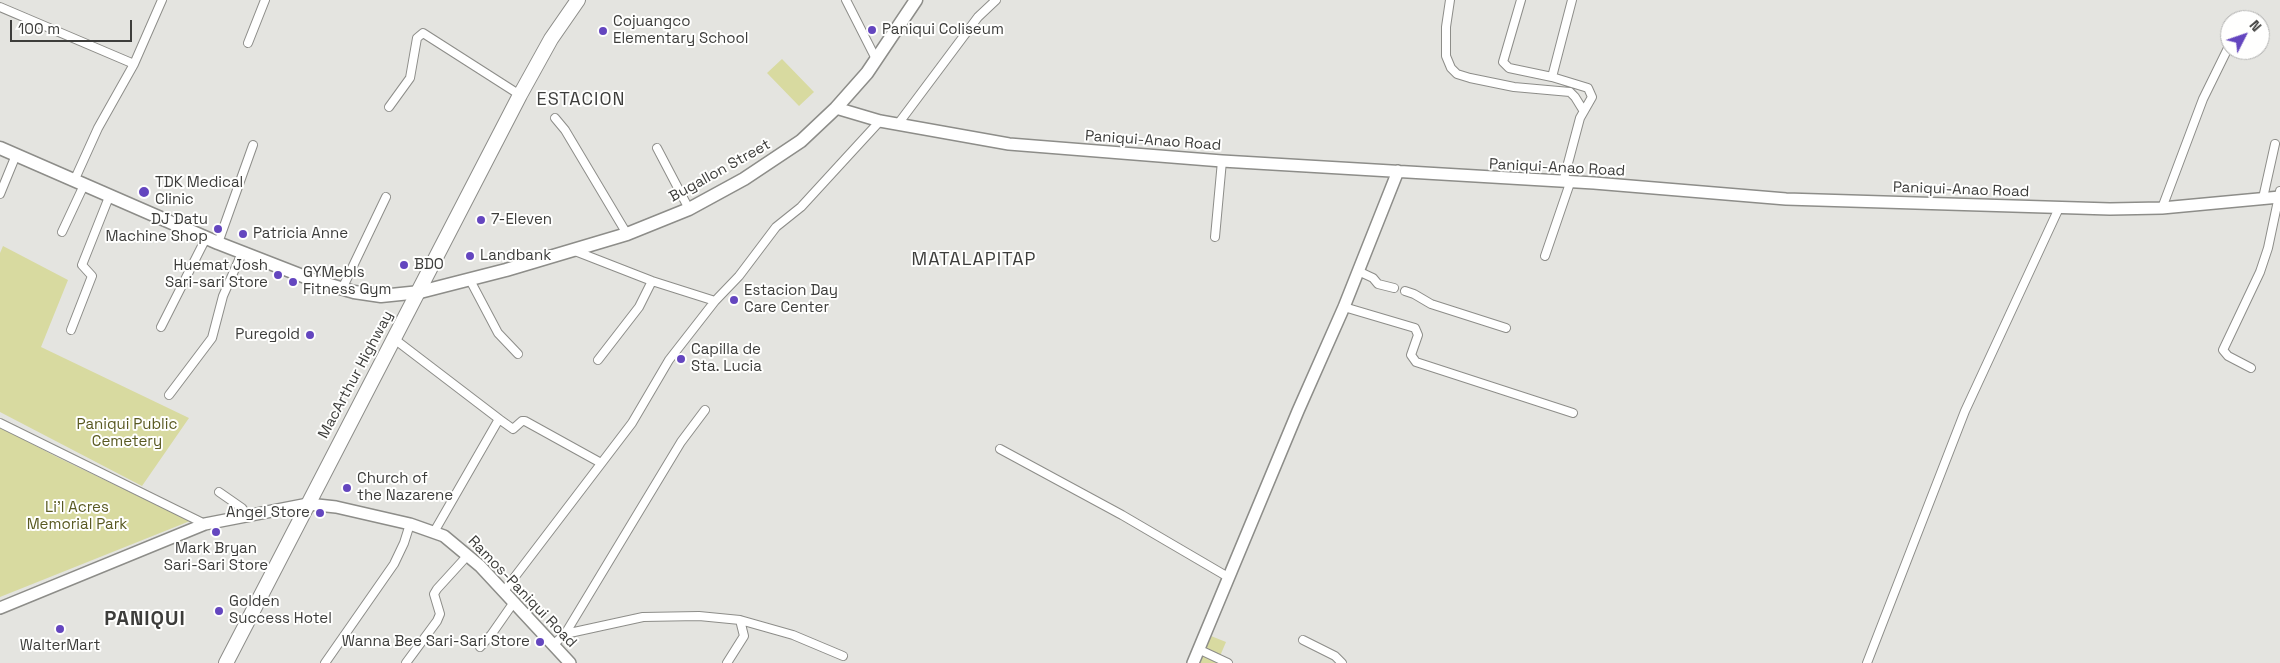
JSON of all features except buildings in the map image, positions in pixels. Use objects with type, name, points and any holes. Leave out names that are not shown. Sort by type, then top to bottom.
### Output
[{"type":"highway","name":"MacArthur Highway","points":[[226,663],[520,96],[551,38],[578,0]]},
{"type":"main road","name":"Bugallon Street","points":[[0,148],[109,197],[242,253],[342,289],[381,296],[420,292],[575,251],[627,234],[689,209],[744,179],[789,150],[836,108],[857,86],[916,0]]},
{"type":"main road","name":"Paniqui-Anao Road","points":[[836,108],[880,121],[1009,144],[1222,161],[1398,171],[1473,178],[1566,182],[1786,199],[2059,208],[2162,208],[2280,195]]},
{"type":"main road","points":[[1193,663],[1306,392],[1344,307],[1398,171]]},
{"type":"main road","name":"Ramos-Paniqui Road","points":[[0,608],[205,524],[308,504],[336,507],[410,524],[444,536],[468,555],[504,591],[554,644],[566,661]]},
{"type":"street","points":[[62,232],[98,128],[134,64],[162,0]]},
{"type":"street","points":[[248,43],[265,0]]},
{"type":"street","points":[[846,0],[876,59]]},
{"type":"street","points":[[898,124],[978,18],[996,0]]},
{"type":"street","points":[[1450,0],[1446,27],[1446,56],[1450,68],[1457,74],[1514,87],[1570,92],[1575,96],[1583,110]]},
{"type":"street","points":[[1521,0],[1503,62],[1509,68],[1552,77],[1588,88],[1592,97],[1583,110],[1566,182],[1545,256]]},
{"type":"street","points":[[1552,77],[1572,0]]},
{"type":"street","points":[[0,7],[134,64]]},
{"type":"street","points":[[389,107],[410,78],[416,38],[423,33],[520,96]]},
{"type":"street","points":[[2162,208],[2203,99],[2222,60]]},
{"type":"street","points":[[555,118],[565,130],[627,234]]},
{"type":"street","points":[[504,591],[645,403],[669,360],[715,301],[739,276],[776,227],[801,207],[880,121]]},
{"type":"street","points":[[2263,198],[2275,144]]},
{"type":"street","points":[[218,243],[253,145]]},
{"type":"street","points":[[656,148],[689,209]]},
{"type":"street","points":[[0,194],[16,155]]},
{"type":"street","points":[[1215,238],[1222,161]]},
{"type":"street","points":[[2250,368],[2228,356],[2223,350],[2260,272],[2268,248],[2280,195]]},
{"type":"street","points":[[71,330],[92,276],[82,265],[109,197]]},
{"type":"street","points":[[342,289],[386,197]]},
{"type":"street","points":[[1867,663],[1965,411],[2059,208]]},
{"type":"street","points":[[161,327],[206,238]]},
{"type":"street","points":[[575,251],[652,281],[715,301]]},
{"type":"street","points":[[169,395],[212,338],[223,296],[242,253]]},
{"type":"street","points":[[1358,272],[1371,277],[1378,284],[1394,288]]},
{"type":"street","points":[[470,280],[498,333],[518,354]]},
{"type":"street","points":[[598,360],[639,307],[652,281]]},
{"type":"street","points":[[1405,291],[1430,304],[1506,328]]},
{"type":"street","points":[[1344,307],[1415,328],[1418,335],[1411,355],[1416,362],[1573,413]]},
{"type":"street","points":[[393,338],[513,429],[522,421],[525,421],[601,463]]},
{"type":"street","points":[[554,644],[565,634],[681,442],[705,410]]},
{"type":"street","points":[[434,532],[499,420]]},
{"type":"street","points":[[0,423],[205,524]]},
{"type":"street","points":[[1000,449],[1122,515],[1228,577]]},
{"type":"street","points":[[219,492],[242,508],[247,515]]},
{"type":"street","points":[[325,663],[394,564],[410,524]]},
{"type":"street","points":[[406,663],[437,621],[440,614],[434,594],[468,555]]},
{"type":"street","points":[[480,647],[491,635],[514,602]]},
{"type":"street","points":[[565,634],[643,617],[699,616],[740,620],[793,635],[843,656]]},
{"type":"street","points":[[727,663],[744,636],[740,620]]},
{"type":"street","points":[[1303,640],[1345,663]]},
{"type":"street","points":[[1198,649],[1228,663]]},
{"type":"green space","points":[[782,59],[814,92],[799,106],[767,73]]},
{"type":"green space","name":"Paniqui Public Cemetery","points":[[3,246],[68,280],[41,347],[189,418],[142,486],[0,412],[0,253]]},
{"type":"green space","name":"Li'l Acres Memorial Park","points":[[0,427],[57,457],[190,521],[0,597]]},
{"type":"green space","points":[[1211,636],[1226,642],[1217,663],[1199,663]]},
{"type":"place","name":"Paniqui Coliseum","points":[[872,30]]},
{"type":"place","name":"Cojuangco Elementary School","points":[[603,31]]},
{"type":"place","name":"TDK Medical Clinic","points":[[144,192]]},
{"type":"place","name":"7-Eleven","points":[[481,220]]},
{"type":"place","name":"DJ Datu Machine Shop","points":[[218,229]]},
{"type":"place","name":"Patricia Anne","points":[[243,234]]},
{"type":"place","name":"Landbank","points":[[470,256]]},
{"type":"place","name":"BDO","points":[[404,265]]},
{"type":"place","name":"Huemat Josh Sari-sari Store","points":[[278,275]]},
{"type":"place","name":"GYMebls Fitness Gym","points":[[293,282]]},
{"type":"place","name":"Estacion Day Care Center","points":[[734,300]]},
{"type":"place","name":"Puregold","points":[[310,335]]},
{"type":"place","name":"Capilla de Sta. Lucia","points":[[681,359]]},
{"type":"place","name":"Church of the Nazarene","points":[[347,488]]},
{"type":"place","name":"Angel Store","points":[[320,513]]},
{"type":"place","name":"Mark Bryan Sari-Sari Store","points":[[216,532]]},
{"type":"place","name":"Golden Success Hotel","points":[[219,611]]},
{"type":"place","name":"WalterMart","points":[[60,629]]},
{"type":"place","name":"Wanna Bee Sari-Sari Store","points":[[540,642]]},
{"type":"district","name":"ESTACION","points":[[581,100]]},
{"type":"district","name":"MATALAPITAP","points":[[974,260]]},
{"type":"district","name":"PANIQUI","points":[[145,620]]}]
